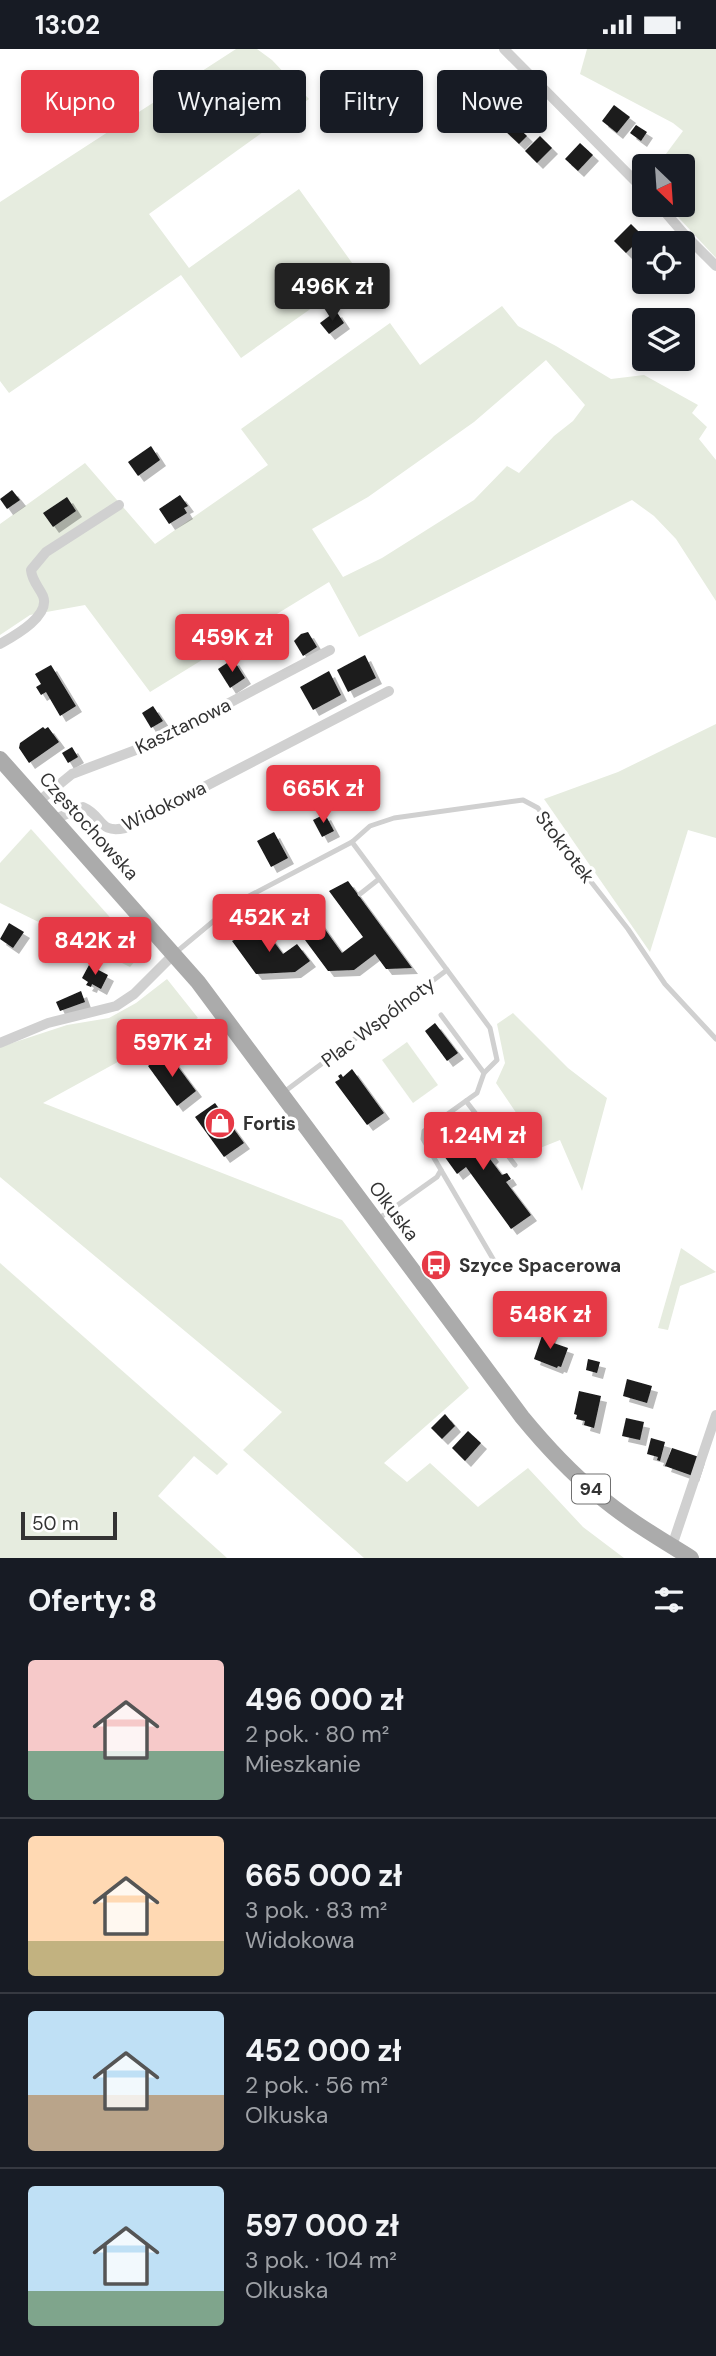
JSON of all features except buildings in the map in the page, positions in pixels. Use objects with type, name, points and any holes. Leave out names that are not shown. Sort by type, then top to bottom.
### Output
[{"type":"main road","name":"Częstochowska","points":[[0,759],[174,954]]},
{"type":"main road","name":"Olkuska","points":[[174,954],[218,1007],[522,1417],[553,1454],[599,1496],[644,1529],[691,1558]]},
{"type":"street","points":[[504,49],[632,178]]},
{"type":"street","points":[[669,217],[716,266]]},
{"type":"street","points":[[0,644],[42,613],[43,596],[31,576],[31,571],[40,558],[119,505]]},
{"type":"street","name":"Kasztanowa","points":[[38,801],[72,774],[149,745],[330,650]]},
{"type":"street","name":"Widokowa","points":[[55,819],[83,807],[113,831],[125,828],[389,691]]},
{"type":"street","points":[[0,1043],[48,1023],[116,1006],[134,994],[174,954]]},
{"type":"street","points":[[672,1546],[716,1415]]},
{"type":"lane","name":"Stokrotek","points":[[352,842],[370,826],[394,818],[510,800],[529,802],[538,808],[568,852],[628,929],[665,984],[716,1039]]},
{"type":"lane","points":[[174,954],[234,904],[352,842]]},
{"type":"lane","name":"Plac Wspólnoty","points":[[282,1093],[447,970],[352,842]]},
{"type":"lane","points":[[360,894],[379,879]]},
{"type":"lane","points":[[447,970],[491,1028],[496,1060],[484,1073],[477,1093],[424,1131],[423,1139],[496,1264]]},
{"type":"lane","points":[[441,1015],[484,1073]]},
{"type":"lane","points":[[466,1101],[515,1165]]},
{"type":"lane","points":[[376,1220],[438,1177],[441,1170]]},
{"type":"shaded area","points":[[236,49],[257,49],[281,70],[204,70]]},
{"type":"shaded area","points":[[587,49],[716,49],[716,258],[695,235],[695,231],[691,231],[678,217],[695,217],[695,154],[666,154],[683,131],[673,123],[580,74]]},
{"type":"shaded area","points":[[153,103],[153,133],[262,133],[149,214],[189,268],[299,189],[360,274],[241,358],[181,275],[9,393],[0,381],[0,202],[106,133],[139,133],[139,112]]},
{"type":"shaded area","points":[[502,306],[518,326],[611,379],[644,375],[698,405],[692,413],[707,427],[699,439],[716,460],[716,601],[676,539],[654,516],[632,500],[359,637],[329,582],[150,692],[85,605],[30,615],[0,635],[0,524],[85,463],[155,544],[268,465],[241,429],[390,323],[420,365]],"holes":[[[546,360],[585,405],[573,421],[554,436],[519,473],[507,466],[474,500],[382,558],[343,577],[312,529],[368,497],[474,422]]]},
{"type":"shaded area","points":[[716,724],[716,838],[688,830],[650,952],[544,799],[618,772]]},
{"type":"shaded area","points":[[31,829],[142,953],[130,967],[0,903],[0,863]]},
{"type":"shaded area","points":[[167,979],[198,1018],[43,1103],[342,1220],[469,1388],[384,1463],[407,1482],[430,1463],[478,1507],[528,1468],[583,1527],[624,1558],[364,1558],[243,1450],[282,1412],[0,1177],[0,1047],[67,1025],[109,1018],[136,1003]]},
{"type":"shaded area","points":[[513,1013],[568,1068],[607,1098],[582,1191],[560,1140],[540,1148],[496,1083],[505,1063],[497,1024]]},
{"type":"shaded area","points":[[407,1042],[438,1085],[413,1103],[382,1060]]},
{"type":"shaded area","points":[[681,1248],[716,1272],[680,1286],[668,1330],[658,1328]]},
{"type":"shaded area","points":[[0,1263],[228,1464],[217,1475],[194,1456],[158,1496],[227,1558],[0,1558]]},
{"type":"place","name":"Fortis","points":[[220,1123]]},
{"type":"place","name":"Szyce Spacerowa","points":[[436,1265]]}]
